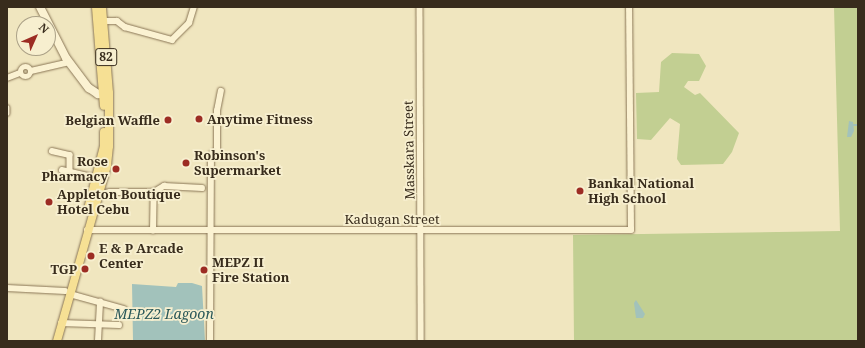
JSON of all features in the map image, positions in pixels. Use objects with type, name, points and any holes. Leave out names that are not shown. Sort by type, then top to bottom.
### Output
[{"type":"main road","name":"82","points":[[96,7],[106,94]]},
{"type":"main road","name":"82","points":[[57,341],[68,293],[109,146],[102,7]]},
{"type":"main road","name":"82","points":[[68,293],[98,195],[99,181]]},
{"type":"street","points":[[40,7],[67,60],[89,88],[106,94]]},
{"type":"street","points":[[103,21],[112,20],[126,27],[172,40],[189,23],[194,7]]},
{"type":"street","name":"Masskara Street","points":[[420,7],[421,341]]},
{"type":"street","name":"Kadugan Street","points":[[87,230],[631,230],[630,7]]},
{"type":"street","points":[[7,78],[20,73],[28,77],[31,71],[67,60]]},
{"type":"street","points":[[210,341],[211,155],[217,150],[217,111],[221,90]]},
{"type":"street","points":[[7,108],[7,113]]},
{"type":"street","points":[[52,151],[70,155],[70,172]]},
{"type":"street","points":[[62,170],[99,181],[110,192]]},
{"type":"street","points":[[98,195],[110,192],[154,192],[164,186],[202,188]]},
{"type":"street","points":[[153,231],[154,192]]},
{"type":"street","points":[[7,288],[68,293],[124,309]]},
{"type":"street","points":[[98,341],[100,302]]},
{"type":"street","points":[[61,323],[119,325]]},
{"type":"green space","points":[[834,7],[858,7],[858,341],[574,341],[573,235],[840,231]]},
{"type":"green space","points":[[672,53],[699,54],[706,66],[699,81],[688,81],[684,87],[695,95],[700,93],[739,133],[732,152],[723,164],[681,165],[677,159],[680,124],[670,118],[651,140],[637,139],[636,93],[659,92],[661,62]]},
{"type":"water","points":[[849,121],[853,122],[854,131],[851,137],[847,137]]},
{"type":"water","name":"MEPZ2 Lagoon","points":[[178,283],[192,283],[202,286],[205,341],[133,341],[132,284],[176,287]]},
{"type":"water","points":[[636,300],[645,314],[643,318],[636,318],[634,303]]},
{"type":"place","name":"Anytime Fitness","points":[[199,119]]},
{"type":"place","name":"Belgian Waffle","points":[[168,120]]},
{"type":"place","name":"Robinson's Supermarket","points":[[186,163]]},
{"type":"place","name":"Rose Pharmacy","points":[[116,169]]},
{"type":"place","name":"Bankal National High School","points":[[580,191]]},
{"type":"place","name":"Appleton Boutique Hotel Cebu","points":[[49,202]]},
{"type":"place","name":"E & P Arcade Center","points":[[91,256]]},
{"type":"place","name":"TGP","points":[[85,269]]},
{"type":"place","name":"MEPZ II Fire Station","points":[[204,270]]}]
